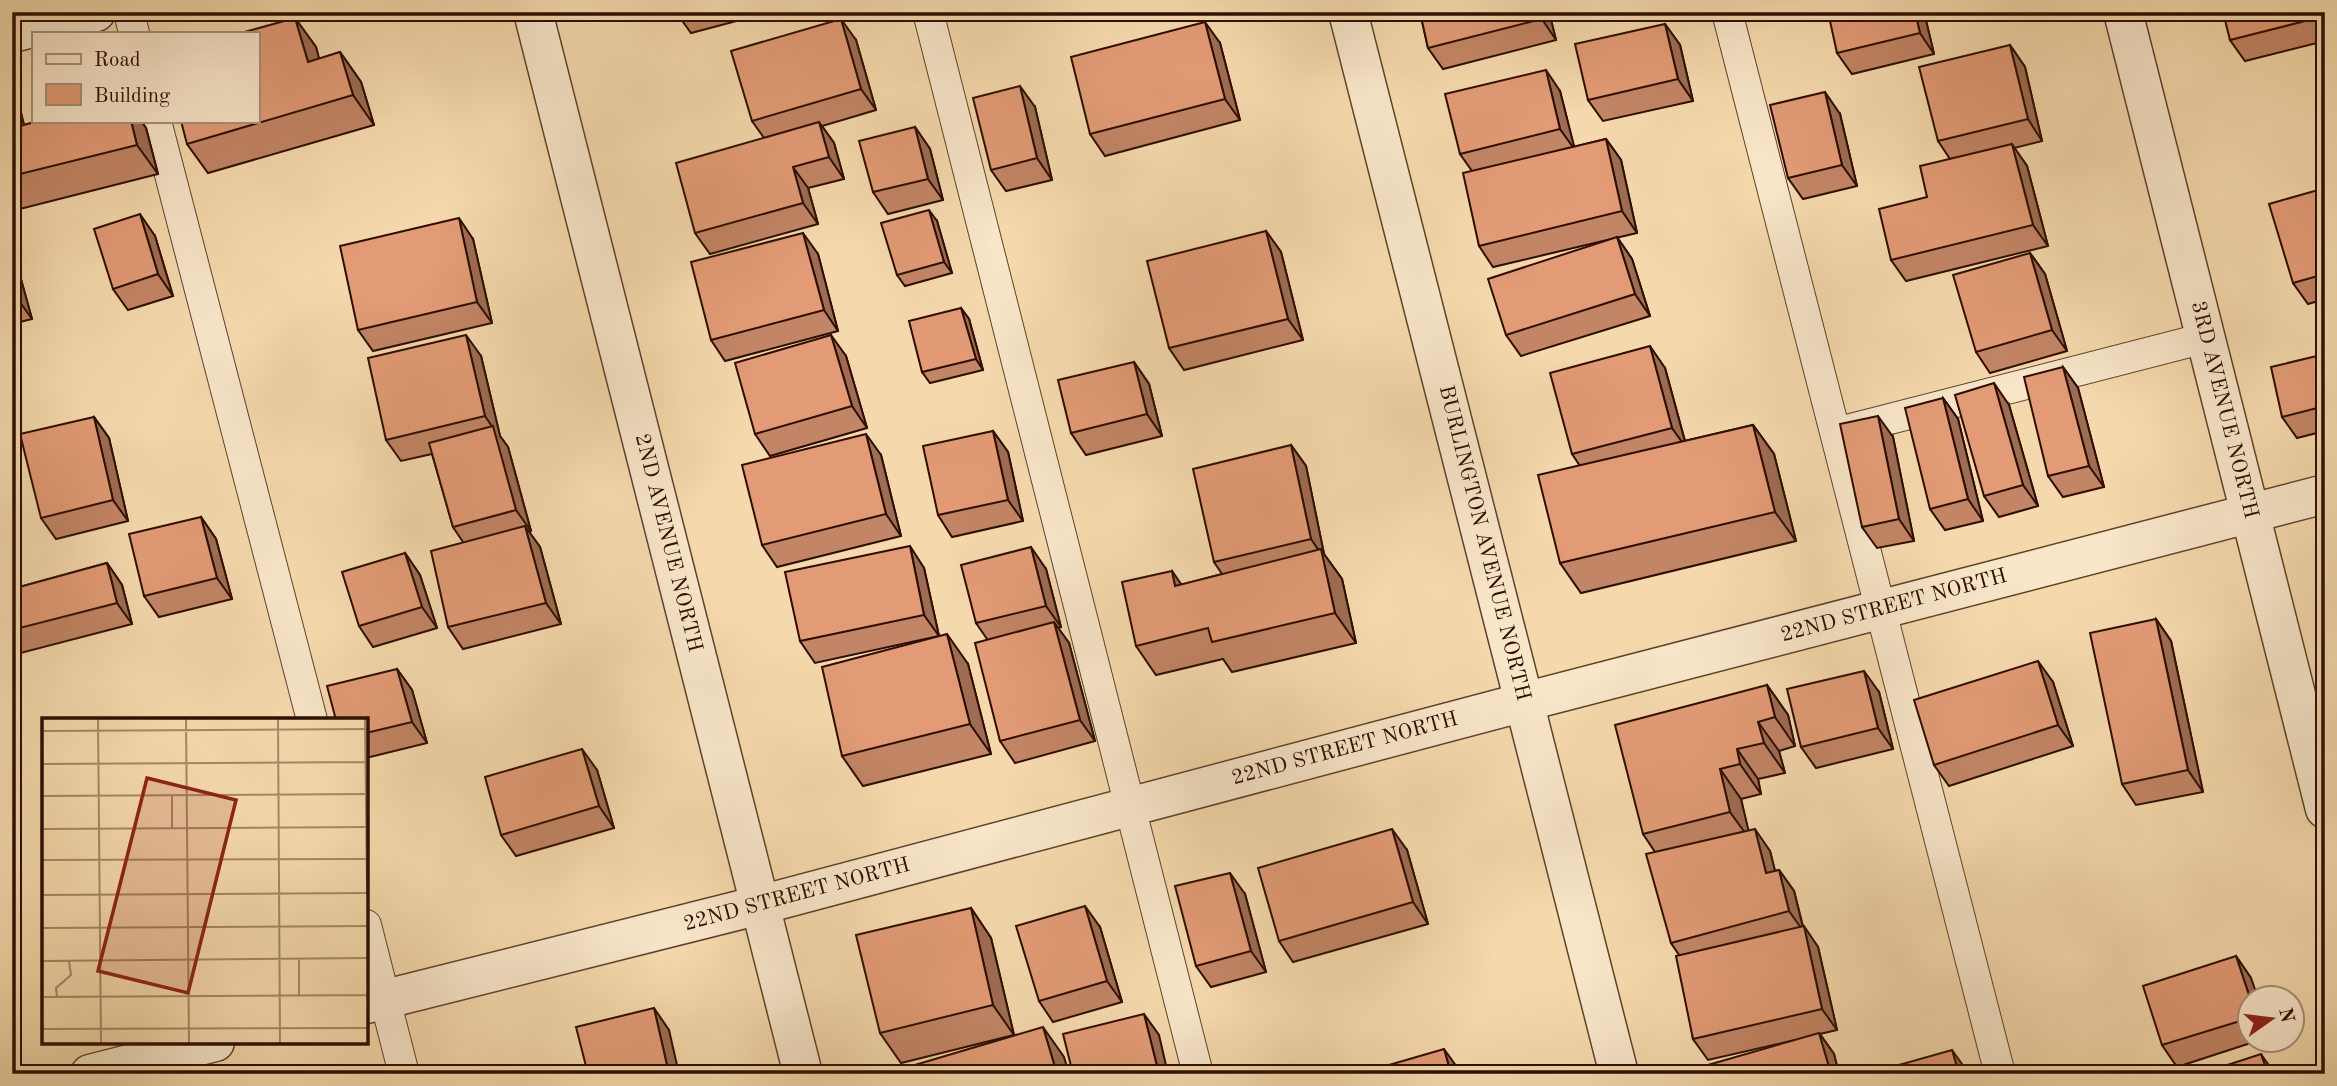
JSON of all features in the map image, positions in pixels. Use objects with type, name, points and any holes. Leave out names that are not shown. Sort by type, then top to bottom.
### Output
[{"type":"street","points":[[12,33],[96,12]]},
{"type":"street","name":"2ND AVENUE NORTH","points":[[533,12],[803,1074]]},
{"type":"street","name":"BURLINGTON AVENUE NORTH","points":[[1348,12],[1619,1074]]},
{"type":"street","name":"3RD AVENUE NORTH","points":[[2123,12],[2325,809]]},
{"type":"street","name":"22ND STREET NORTH","points":[[376,1002],[760,905],[1524,702],[2325,494]]},
{"type":"street","points":[[90,1074],[207,1044]]},
{"type":"lane","points":[[129,12],[134,32]]},
{"type":"lane","points":[[928,12],[1198,1074]]},
{"type":"lane","points":[[1727,12],[2000,1074]]},
{"type":"lane","points":[[156,122],[311,718]]},
{"type":"lane","points":[[1835,433],[2205,338]]},
{"type":"lane","points":[[368,940],[376,1002],[404,1074]]},
{"type":"building","points":[[1420,12],[1540,12],[1542,19],[1428,48]]},
{"type":"building","points":[[1828,12],[1915,12],[1920,33],[1837,53]]},
{"type":"building","points":[[2223,12],[2325,12],[2325,16],[2230,40]]},
{"type":"building","points":[[295,18],[308,62],[340,52],[353,95],[187,144],[181,122],[259,122],[259,32],[245,32]]},
{"type":"building","points":[[841,19],[861,89],[752,121],[731,51]]},
{"type":"building","points":[[1205,22],[1225,99],[1090,134],[1071,57]]},
{"type":"building","points":[[1665,24],[1678,79],[1588,100],[1575,44]]},
{"type":"building","points":[[2010,45],[2028,119],[1938,141],[1919,67]]},
{"type":"building","points":[[1546,70],[1560,129],[1460,154],[1445,94]]},
{"type":"building","points":[[1020,86],[1037,158],[991,170],[973,98]]},
{"type":"building","points":[[1825,92],[1842,165],[1788,178],[1770,105]]},
{"type":"building","points":[[35,122],[131,122],[137,145],[12,176],[12,128]]},
{"type":"building","points":[[819,122],[829,157],[793,167],[803,203],[695,233],[676,163]]},
{"type":"building","points":[[915,127],[928,179],[873,192],[859,141]]},
{"type":"building","points":[[1606,139],[1622,211],[1479,246],[1463,173]]},
{"type":"building","points":[[2012,144],[2033,225],[1891,260],[1879,209],[1927,197],[1920,166]]},
{"type":"building","points":[[2325,188],[2325,274],[2293,283],[2269,204]]},
{"type":"building","points":[[929,210],[944,262],[897,275],[881,223]]},
{"type":"building","points":[[140,214],[158,274],[113,289],[94,229]]},
{"type":"building","points":[[459,218],[477,302],[358,330],[340,246]]},
{"type":"building","points":[[1266,231],[1288,319],[1169,348],[1147,261]]},
{"type":"building","points":[[803,233],[824,310],[711,340],[691,262]]},
{"type":"building","points":[[1617,237],[1635,294],[1506,335],[1488,279]]},
{"type":"building","points":[[2030,253],[2052,330],[1976,352],[1953,275]]},
{"type":"building","points":[[12,281],[17,298],[12,299]]},
{"type":"building","points":[[961,308],[976,359],[922,372],[909,321]]},
{"type":"building","points":[[466,335],[485,416],[386,440],[368,358]]},
{"type":"building","points":[[831,335],[852,406],[755,434],[735,363]]},
{"type":"building","points":[[1650,346],[1672,428],[1572,454],[1550,373]]},
{"type":"building","points":[[2325,354],[2325,406],[2282,417],[2271,367]]},
{"type":"building","points":[[1134,362],[1147,414],[1071,433],[1058,380]]},
{"type":"building","points":[[2063,367],[2089,466],[2048,476],[2024,377]]},
{"type":"building","points":[[1994,383],[2023,485],[1984,496],[1955,395]]},
{"type":"building","points":[[1943,398],[1968,499],[1930,509],[1905,408]]},
{"type":"building","points":[[1878,416],[1899,519],[1862,527],[1840,424]]},
{"type":"building","points":[[94,417],[113,500],[41,518],[20,434]]},
{"type":"building","points":[[1753,425],[1775,512],[1560,563],[1538,475]]},
{"type":"building","points":[[493,426],[516,510],[453,527],[429,443]]},
{"type":"building","points":[[993,431],[1008,500],[938,515],[923,446]]},
{"type":"building","points":[[866,434],[886,514],[762,545],[742,465]]},
{"type":"building","points":[[1291,445],[1311,539],[1214,562],[1193,469]]},
{"type":"building","points":[[201,517],[217,578],[144,596],[129,534]]},
{"type":"building","points":[[525,526],[546,603],[448,627],[431,551]]},
{"type":"building","points":[[910,546],[924,615],[800,641],[785,572]]},
{"type":"building","points":[[1031,547],[1046,606],[976,623],[961,565]]},
{"type":"building","points":[[1321,549],[1335,613],[1212,642],[1208,628],[1136,646],[1122,582],[1172,571],[1175,586]]},
{"type":"building","points":[[405,553],[422,607],[359,626],[342,572]]},
{"type":"building","points":[[107,563],[117,603],[12,630],[12,589]]},
{"type":"building","points":[[2156,619],[2188,770],[2122,784],[2090,633]]},
{"type":"building","points":[[1054,622],[1080,720],[1000,741],[975,643]]},
{"type":"building","points":[[947,634],[970,724],[842,756],[822,667]]},
{"type":"building","points":[[2038,661],[2058,725],[1934,765],[1914,700]]},
{"type":"building","points":[[397,669],[412,722],[368,733],[368,718],[335,718],[327,686]]},
{"type":"building","points":[[1864,671],[1878,728],[1801,747],[1787,689]]},
{"type":"building","points":[[1767,685],[1775,717],[1758,722],[1764,743],[1737,749],[1740,764],[1720,769],[1730,812],[1643,834],[1615,725]]},
{"type":"building","points":[[582,749],[599,806],[501,835],[485,777]]},
{"type":"building","points":[[1392,829],[1413,902],[1279,941],[1258,868]]},
{"type":"building","points":[[1755,829],[1766,873],[1779,870],[1789,911],[1671,943],[1646,854]]},
{"type":"building","points":[[1230,873],[1251,951],[1196,966],[1175,886]]},
{"type":"building","points":[[1085,906],[1107,981],[1039,1001],[1016,926]]},
{"type":"building","points":[[971,908],[993,1005],[880,1033],[856,935]]},
{"type":"building","points":[[1804,926],[1822,1009],[1693,1039],[1676,956]]},
{"type":"building","points":[[2236,956],[2245,984],[2236,984],[2236,1022],[2162,1045],[2143,986]]},
{"type":"building","points":[[654,1008],[669,1074],[588,1074],[576,1027]]},
{"type":"building","points":[[1144,1014],[1159,1074],[1073,1074],[1063,1034]]},
{"type":"building","points":[[1043,1027],[1057,1074],[899,1074],[898,1070]]},
{"type":"building","points":[[1819,1033],[1831,1074],[1703,1074],[1701,1067]]},
{"type":"building","points":[[1444,1049],[1451,1074],[1358,1074]]},
{"type":"building","points":[[1952,1050],[1959,1074],[1901,1074],[1899,1065]]},
{"type":"building","points":[[2261,1054],[2268,1074],[2200,1074]]},
{"type":"building","points":[[1295,1065],[1297,1074],[1265,1074]]}]
